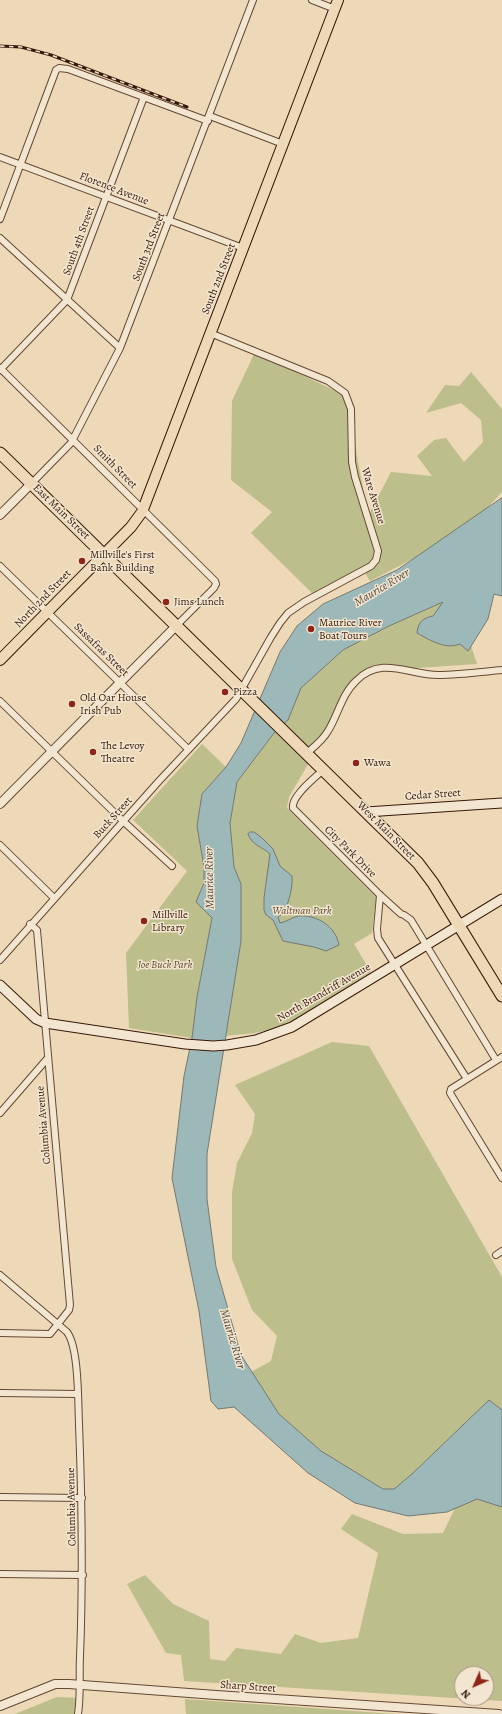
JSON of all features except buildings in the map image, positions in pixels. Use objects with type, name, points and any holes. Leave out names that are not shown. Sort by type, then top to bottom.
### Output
[{"type":"highway","name":"East Main Street","points":[[0,453],[241,690]]},
{"type":"highway","name":"West Main Street","points":[[241,690],[423,868],[502,996]]},
{"type":"main road","name":"South 2nd Street","points":[[104,554],[131,527],[143,509],[336,4]]},
{"type":"main road","name":"North 2nd Street","points":[[0,660],[104,554]]},
{"type":"main road","name":"Cedar Street","points":[[366,812],[502,803]]},
{"type":"main road","name":"North Brandriff Avenue","points":[[45,1023],[185,1044],[227,1045],[256,1040],[292,1027],[502,899]]},
{"type":"main road","points":[[0,985],[36,1019],[45,1023]]},
{"type":"street","name":"South 3rd Street","points":[[31,484],[61,454],[72,440],[120,348],[253,0]]},
{"type":"street","points":[[312,0],[336,4]]},
{"type":"street","points":[[0,220],[56,70],[62,67],[144,97],[283,144]]},
{"type":"street","name":"South 4th Street","points":[[0,369],[67,300],[144,97]]},
{"type":"street","name":"Florence Avenue","points":[[0,157],[243,248]]},
{"type":"street","points":[[0,238],[120,348]]},
{"type":"street","name":"Ware Avenue","points":[[210,333],[328,381],[345,394],[351,409],[351,443],[355,477],[378,551],[376,560],[371,566],[304,602],[288,614],[271,636],[241,690]]},
{"type":"street","name":"Smith Street","points":[[0,369],[215,581],[216,584],[214,588],[176,626]]},
{"type":"street","points":[[0,515],[31,484]]},
{"type":"street","name":"Sassafras Street","points":[[0,566],[188,749]]},
{"type":"street","points":[[0,804],[176,626]]},
{"type":"street","points":[[307,753],[326,735],[347,692],[356,681],[372,671],[380,668],[395,667],[436,675],[502,670]]},
{"type":"street","name":"Buck Street","points":[[0,960],[30,924],[188,749],[233,703],[241,690]]},
{"type":"street","points":[[0,701],[172,866]]},
{"type":"street","name":"City Park Drive","points":[[323,770],[297,795],[292,803],[293,808],[380,895],[401,914],[411,920],[499,1058]]},
{"type":"street","points":[[0,845],[54,898]]},
{"type":"street","points":[[380,895],[377,934],[467,1079]]},
{"type":"street","name":"Columbia Avenue","points":[[30,924],[37,930],[47,1059],[51,1078],[50,1083],[70,1295],[69,1308],[58,1324],[70,1336],[74,1347],[78,1394],[83,1575],[78,1714]]},
{"type":"street","points":[[499,1058],[450,1090],[452,1098],[502,1178]]},
{"type":"street","points":[[0,1113],[47,1059]]},
{"type":"street","points":[[0,1275],[58,1324],[49,1334],[0,1333]]},
{"type":"street","points":[[0,1393],[78,1394]]},
{"type":"street","points":[[0,1497],[82,1498]]},
{"type":"street","points":[[0,1574],[83,1575]]},
{"type":"street","name":"Sharp Street","points":[[0,1706],[55,1684],[79,1684],[216,1695],[499,1714]]},
{"type":"green space","points":[[255,352],[346,396],[368,516],[391,472],[432,476],[417,456],[434,440],[446,438],[464,462],[483,442],[481,420],[461,403],[426,413],[445,385],[459,386],[471,372],[502,409],[502,492],[465,532],[370,581],[364,571],[315,596],[251,533],[272,512],[231,480],[232,401]]},
{"type":"green space","name":"Waltman Park","points":[[444,602],[462,618],[477,664],[372,671],[356,677],[325,735],[289,797],[287,808],[376,897],[372,933],[354,944],[371,972],[308,1012],[282,1025],[259,1032],[226,1036],[241,941],[241,884],[234,867],[230,823],[237,782],[274,733],[301,688],[343,650],[389,626]]},
{"type":"green space","name":"Joe Buck Park","points":[[202,744],[226,767],[202,794],[197,826],[204,867],[204,883],[196,902],[212,918],[197,997],[192,1038],[129,1028],[126,953],[187,871],[133,820]]},
{"type":"green space","points":[[332,1042],[369,1046],[502,1277],[502,1410],[489,1400],[412,1474],[394,1489],[383,1489],[321,1451],[279,1414],[251,1372],[271,1361],[277,1336],[252,1310],[232,1259],[232,1192],[237,1163],[252,1133],[255,1114],[235,1085]]},
{"type":"green space","points":[[502,1497],[502,1701],[494,1700],[494,1666],[454,1666],[454,1698],[184,1681],[181,1655],[166,1653],[127,1584],[145,1575],[173,1604],[209,1621],[210,1659],[225,1661],[236,1648],[281,1654],[295,1634],[321,1643],[358,1638],[378,1553],[341,1529],[352,1514],[403,1534],[443,1533],[460,1498]]},
{"type":"green space","points":[[57,1697],[81,1698],[82,1714],[15,1714]]},
{"type":"green space","points":[[185,1699],[382,1713],[400,1714],[186,1714]]},
{"type":"water","name":"Maurice River","points":[[502,498],[502,596],[494,594],[488,619],[468,651],[460,644],[454,646],[443,645],[417,633],[420,623],[426,618],[433,616],[443,602],[389,626],[343,650],[301,688],[288,720],[274,733],[237,782],[230,823],[234,867],[241,884],[241,941],[207,1154],[207,1199],[216,1267],[241,1355],[279,1414],[321,1451],[383,1489],[394,1489],[412,1474],[489,1400],[502,1410],[502,1507],[477,1499],[447,1512],[408,1516],[355,1503],[308,1473],[234,1407],[218,1409],[211,1401],[199,1311],[172,1178],[184,1076],[192,1038],[197,997],[212,918],[196,902],[204,883],[204,867],[197,826],[202,794],[226,767],[241,743],[280,652],[297,626],[323,604],[397,570]]},
{"type":"water","points":[[250,832],[254,832],[261,837],[273,849],[280,866],[292,876],[291,892],[287,905],[282,914],[278,917],[280,923],[298,916],[312,917],[330,927],[339,945],[326,951],[283,941],[273,920],[266,915],[264,910],[264,898],[270,854],[252,841],[248,834]]},
{"type":"railway","points":[[0,46],[21,47],[51,55],[187,107]]},
{"type":"place","name":"Millville's First Bank Building","points":[[82,561]]},
{"type":"place","name":"Jims Lunch","points":[[166,602]]},
{"type":"place","name":"Maurice River Boat Tours","points":[[311,629]]},
{"type":"place","name":"Pizza","points":[[225,692]]},
{"type":"place","name":"Old Oar House Irish Pub","points":[[72,704]]},
{"type":"place","name":"The Levoy Theatre","points":[[93,752]]},
{"type":"place","name":"Wawa","points":[[356,763]]},
{"type":"place","name":"Millville Library","points":[[144,921]]}]
